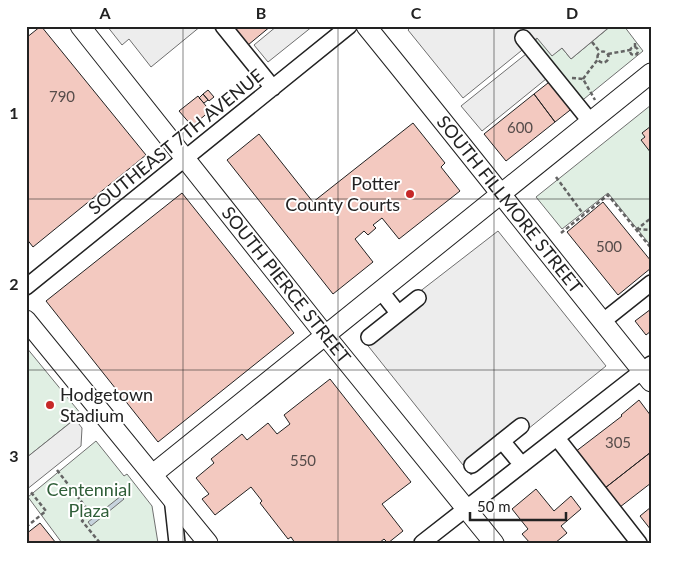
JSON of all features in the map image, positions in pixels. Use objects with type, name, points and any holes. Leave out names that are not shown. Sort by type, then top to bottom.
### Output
[{"type":"main road","name":"SOUTH PIERCE STREET","points":[[80,26],[325,335],[494,543]]},
{"type":"main road","name":"SOUTH FILLMORE STREET","points":[[366,26],[502,194],[602,322],[648,372]]},
{"type":"main road","points":[[152,474],[651,73]]},
{"type":"main road","points":[[26,320],[208,543]]},
{"type":"street","points":[[223,26],[273,88]]},
{"type":"street","name":"SOUTHEAST 7TH AVENUE","points":[[26,287],[349,26]]},
{"type":"street","points":[[523,38],[590,121]]},
{"type":"street","points":[[602,322],[651,283]]},
{"type":"street","points":[[380,290],[398,313]]},
{"type":"street","points":[[369,337],[418,298]]},
{"type":"street","points":[[422,543],[557,438],[648,372]]},
{"type":"street","points":[[472,465],[521,426]]},
{"type":"street","points":[[557,438],[639,543]]},
{"type":"street","points":[[502,441],[522,465]]},
{"type":"street","points":[[172,498],[177,543]]},
{"type":"path","points":[[634,55],[638,52],[635,47],[635,41]]},
{"type":"path","points":[[592,42],[600,52],[608,54],[630,50],[632,47],[635,47]]},
{"type":"path","points":[[630,50],[634,55],[634,59]]},
{"type":"path","points":[[584,79],[598,59],[600,52]]},
{"type":"path","points":[[598,59],[606,62],[608,54]]},
{"type":"path","points":[[556,178],[584,214]]},
{"type":"path","points":[[561,233],[608,196],[651,248]]},
{"type":"path","points":[[636,230],[651,218]]},
{"type":"path","points":[[636,230],[651,230]]},
{"type":"path","points":[[57,470],[91,514],[82,521],[100,543]]},
{"type":"path","points":[[26,527],[46,511],[30,491]]},
{"type":"green space","points":[[611,26],[624,26],[643,51],[579,103],[534,41],[538,38],[552,55],[562,48],[571,59]]},
{"type":"green space","points":[[651,105],[651,246],[608,193],[562,229],[536,197]]},
{"type":"green space","name":"Hodgetown Stadium","points":[[26,347],[81,414],[26,458]]},
{"type":"green space","name":"Centennial Plaza","points":[[96,441],[124,476],[127,474],[152,506],[158,543],[62,543],[28,497]]},
{"type":"shaded area","points":[[107,26],[201,26],[151,67],[129,39],[122,45]]},
{"type":"shaded area","points":[[277,26],[313,26],[268,62],[254,45]]},
{"type":"shaded area","points":[[412,26],[604,26],[607,29],[571,59],[562,48],[552,56],[537,38],[463,98],[408,30]]},
{"type":"shaded area","points":[[526,54],[546,79],[482,131],[461,106]]},
{"type":"shaded area","points":[[498,231],[606,366],[471,475],[361,337]]},
{"type":"shaded area","points":[[75,419],[82,428],[81,446],[26,490],[26,458]]},
{"type":"shaded area","points":[[121,496],[124,499],[91,526],[88,522]]},
{"type":"building","points":[[41,26],[146,155],[33,247],[26,238],[26,38]]},
{"type":"building","points":[[233,26],[271,26],[248,45]]},
{"type":"building","points":[[553,79],[574,107],[555,122],[534,94]]},
{"type":"building","points":[[208,90],[214,97],[209,101],[203,94]]},
{"type":"building","points":[[203,94],[208,100],[204,103],[199,98]]},
{"type":"building","points":[[534,94],[555,122],[506,161],[484,134]]},
{"type":"building","points":[[198,96],[210,111],[192,126],[179,111]]},
{"type":"building","points":[[413,123],[445,163],[441,167],[460,191],[399,239],[382,218],[373,225],[376,228],[368,235],[364,231],[355,239],[373,262],[333,294],[227,160],[259,134],[313,202]]},
{"type":"building","points":[[651,126],[651,153],[641,140],[645,137],[642,133]]},
{"type":"building","points":[[182,193],[294,333],[158,442],[46,301]]},
{"type":"building","points":[[603,202],[651,261],[651,268],[618,295],[567,232]]},
{"type":"building","points":[[651,309],[651,331],[646,335],[635,321]]},
{"type":"building","points":[[330,379],[411,482],[382,504],[403,531],[388,543],[384,539],[379,543],[295,543],[291,537],[288,539],[260,503],[262,501],[251,487],[215,515],[202,499],[209,494],[196,478],[214,463],[211,459],[242,434],[247,440],[268,423],[277,434],[290,424],[284,415]]},
{"type":"building","points":[[639,400],[651,416],[651,452],[605,488],[575,452],[622,416]]},
{"type":"building","points":[[651,452],[651,483],[620,507],[605,488]]},
{"type":"building","points":[[536,489],[554,511],[571,496],[581,509],[561,526],[567,533],[555,543],[530,543],[522,534],[528,529],[512,509]]},
{"type":"building","points":[[651,507],[651,530],[640,516]]},
{"type":"building","points":[[40,523],[56,543],[26,543],[26,534]]},
{"type":"place","name":"Potter County Courts","points":[[410,194]]},
{"type":"place","name":"Hodgetown Stadium","points":[[50,405]]}]
